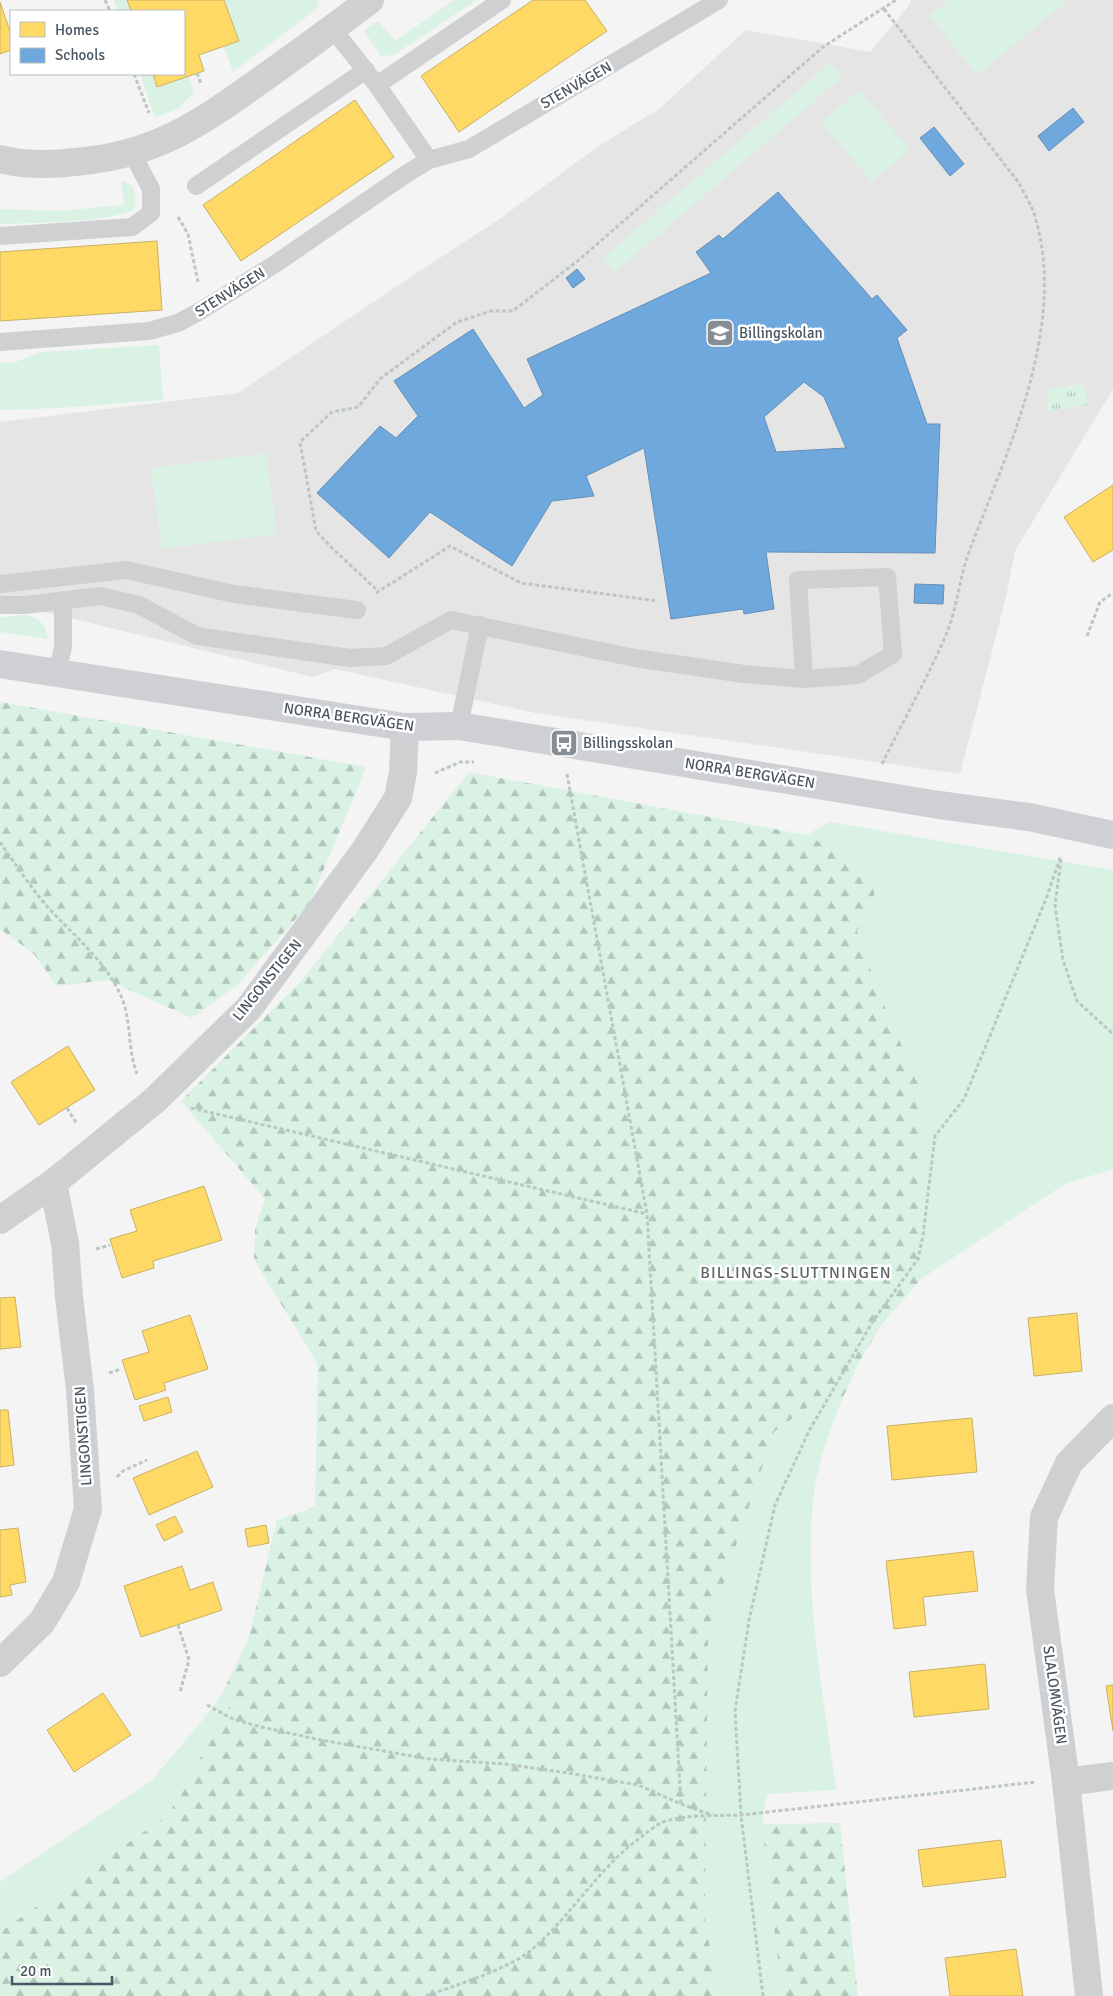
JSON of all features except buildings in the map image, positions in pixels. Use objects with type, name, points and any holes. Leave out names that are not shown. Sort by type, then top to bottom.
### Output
[{"type":"street","points":[[0,159],[57,164],[102,160],[132,153],[160,143],[185,131],[224,106],[370,0]]},
{"type":"street","name":"NORRA BERGVÄGEN","points":[[0,664],[405,728],[459,726],[939,805],[1111,829]]},
{"type":"street","name":"LINGONSTIGEN","points":[[0,1220],[53,1183],[155,1100],[248,1008],[365,850],[398,798],[404,772],[405,728]]},
{"type":"street","name":"LINGONSTIGEN","points":[[0,1662],[42,1622],[66,1582],[88,1509],[80,1390],[69,1297],[65,1243],[53,1183]]},
{"type":"street","name":"SLALOMVÄGEN","points":[[1089,1996],[1054,1782],[1040,1589],[1044,1517],[1069,1463],[1113,1418]]},
{"type":"street","points":[[1054,1782],[1113,1776]]},
{"type":"lane","points":[[377,85],[502,0]]},
{"type":"lane","name":"STENVÄGEN","points":[[0,342],[149,330],[178,323],[275,264],[429,160],[469,149],[718,0]]},
{"type":"lane","points":[[332,28],[366,70],[429,160]]},
{"type":"lane","points":[[196,186],[366,70]]},
{"type":"lane","points":[[0,236],[132,227],[151,212],[151,189],[132,153]]},
{"type":"lane","points":[[0,584],[126,570],[234,594],[357,610]]},
{"type":"lane","points":[[0,605],[26,605],[101,596],[139,606],[197,636],[350,658],[386,656],[451,620],[480,624],[636,658],[744,674],[804,679],[858,675],[893,654],[887,576],[798,580],[804,679]]},
{"type":"lane","points":[[57,672],[63,647],[63,600]]},
{"type":"lane","points":[[459,726],[480,624]]},
{"type":"path","points":[[378,591],[330,547],[316,531],[300,442],[332,412],[358,407],[381,378],[458,322],[491,311],[513,312],[580,259],[823,47],[896,0]]},
{"type":"path","points":[[881,767],[947,634],[967,556],[1013,435],[1036,362],[1043,307],[1044,267],[1035,215],[1019,183],[884,9]]},
{"type":"path","points":[[134,75],[151,119]]},
{"type":"path","points":[[151,189],[168,198],[188,234],[202,310]]},
{"type":"path","points":[[357,610],[378,591],[450,546],[521,583],[658,601]]},
{"type":"path","points":[[1087,636],[1100,602],[1113,593]]},
{"type":"path","points":[[567,774],[647,1214],[681,1804]]},
{"type":"path","points":[[0,842],[41,899],[104,968],[120,994],[127,1013],[130,1053],[136,1072],[141,1083],[155,1100],[647,1214]]},
{"type":"path","points":[[764,1996],[742,1815],[735,1711],[750,1620],[775,1505],[809,1431],[873,1321],[918,1259],[923,1235],[935,1136],[964,1099],[1046,899],[1062,852],[1055,906],[1063,960],[1077,1001],[1113,1034]]},
{"type":"path","points":[[67,1108],[77,1124]]},
{"type":"path","points":[[116,1478],[123,1471],[147,1460]]},
{"type":"path","points":[[178,1625],[189,1660],[180,1692]]},
{"type":"path","points":[[207,1705],[233,1718],[261,1727],[320,1740],[429,1759],[505,1764],[629,1783],[715,1816]]},
{"type":"path","points":[[426,1996],[499,1967],[529,1952],[568,1912],[597,1877],[631,1844],[662,1823],[694,1816],[742,1815],[1054,1782]]},
{"type":"shaded area","name":"Billingskolan","points":[[910,0],[1113,0],[1113,389],[1015,551],[1006,597],[960,774],[535,713],[335,669],[313,677],[0,601],[0,422],[238,393],[501,218],[597,147],[659,109],[746,30],[870,52],[911,3]]},
{"type":"green space","points":[[114,0],[127,0],[131,10],[118,10]]},
{"type":"green space","points":[[224,0],[317,0],[319,7],[233,72],[224,47],[239,41]]},
{"type":"green space","points":[[454,0],[477,0],[394,55],[381,56],[364,31],[378,21],[395,41]]},
{"type":"green space","points":[[949,0],[1063,0],[1065,3],[977,75],[929,16]]},
{"type":"green space","points":[[830,63],[842,77],[615,272],[603,258]]},
{"type":"green space","points":[[140,75],[153,75],[158,87],[189,76],[194,92],[179,108],[155,118]]},
{"type":"green space","points":[[859,90],[910,150],[872,182],[821,122]]},
{"type":"green space","points":[[121,180],[132,186],[136,197],[134,209],[123,214],[89,220],[0,224],[0,209],[58,211],[124,205]]},
{"type":"green space","points":[[159,345],[163,400],[60,408],[0,410],[0,363],[15,362],[41,352]]},
{"type":"green space","points":[[1084,384],[1088,405],[1049,411],[1046,390]]},
{"type":"green space","points":[[266,453],[277,534],[162,549],[151,468]]},
{"type":"green space","points":[[26,615],[35,618],[41,623],[46,630],[48,639],[0,632],[0,617]]},
{"type":"green space","points":[[0,702],[366,767],[310,903],[237,985],[192,1018],[107,980],[57,986],[34,954],[0,929]]},
{"type":"green space","points":[[469,772],[807,835],[875,874],[874,902],[857,931],[878,991],[918,1083],[921,1279],[880,1327],[858,1364],[841,1402],[817,1400],[774,1432],[708,1630],[705,1921],[719,1996],[0,1996],[0,1932],[168,1815],[231,1704],[222,1694],[249,1637],[277,1520],[315,1507],[318,1364],[254,1260],[255,1229],[265,1199],[181,1101],[301,981]]},
{"type":"green space","points":[[829,822],[1113,870],[1113,1169],[1065,1184],[921,1279],[918,1083],[878,991],[857,931],[874,902],[875,874],[807,835]]},
{"type":"green space","points":[[817,1400],[841,1402],[818,1469],[811,1529],[811,1566],[816,1642],[836,1790],[767,1794],[762,1824],[782,1996],[719,1996],[705,1921],[708,1630],[774,1432]]},
{"type":"green space","points":[[222,1694],[232,1704],[168,1815],[0,1932],[0,1882],[151,1781]]},
{"type":"green space","points":[[840,1823],[858,1996],[782,1996],[762,1824]]},
{"type":"place","name":"Billingskolan","points":[[720,333]]},
{"type":"place","name":"Billingsskolan","points":[[564,743]]},
{"type":"district","name":"BILLINGS-SLUTTNINGEN","points":[[796,1272]]}]
